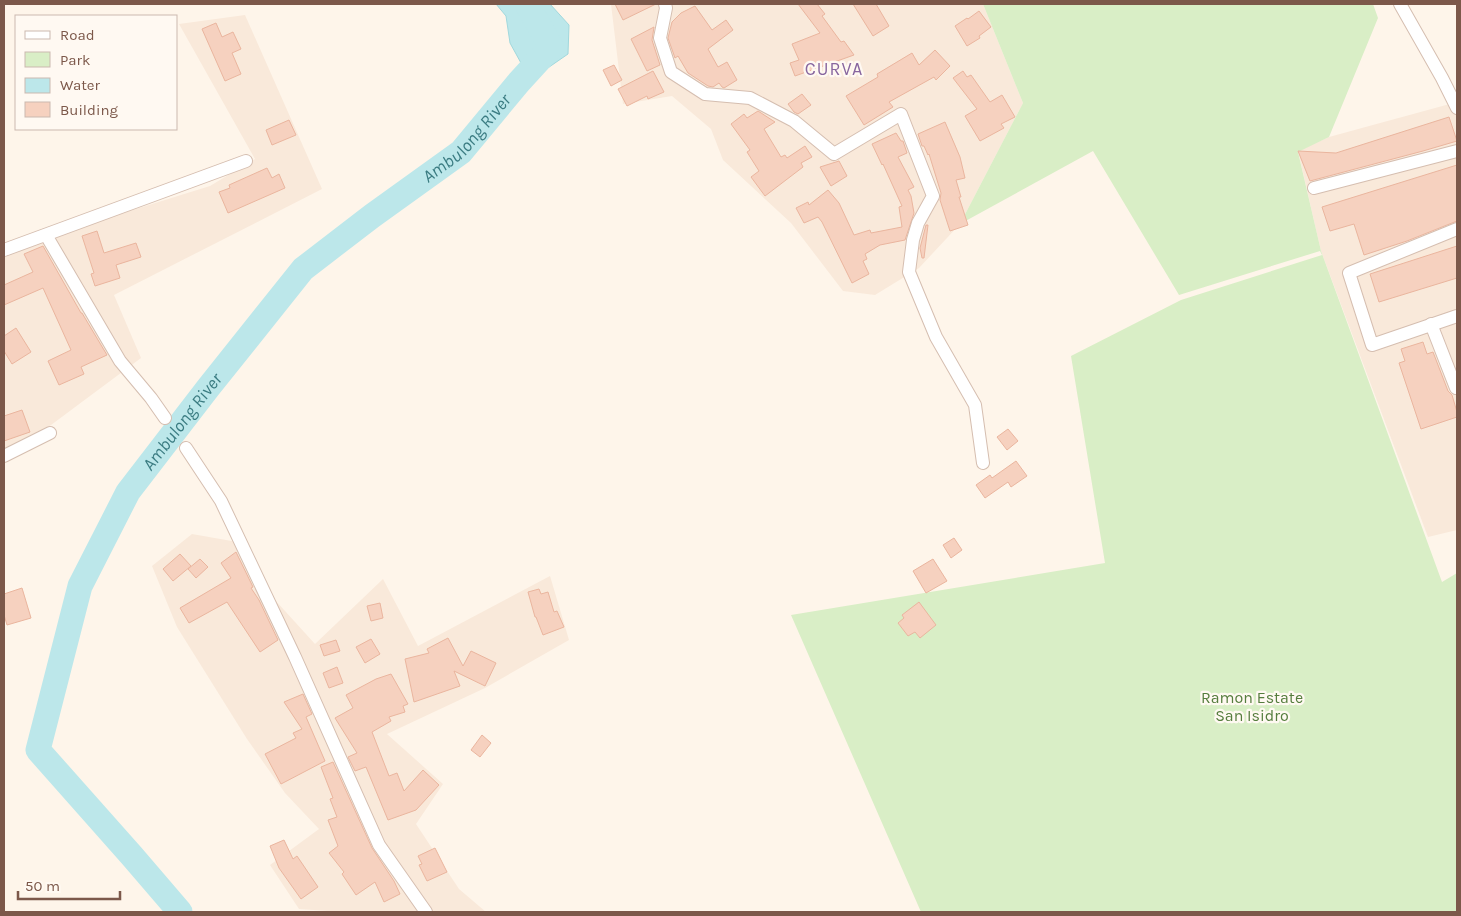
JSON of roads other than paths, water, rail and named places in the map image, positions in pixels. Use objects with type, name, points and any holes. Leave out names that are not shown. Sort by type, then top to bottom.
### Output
[{"type":"street","points":[[665,4],[666,8],[660,38],[671,72],[705,94],[750,98],[794,121],[834,154],[901,114],[933,196],[918,223],[913,240],[909,272],[936,337],[975,405],[983,462]]},
{"type":"street","points":[[1400,4],[1457,108]]},
{"type":"street","points":[[1314,188],[1457,151]]},
{"type":"street","points":[[4,250],[246,160]]},
{"type":"street","points":[[1457,229],[1350,274],[1372,345],[1457,316]]},
{"type":"street","points":[[46,235],[120,361],[165,418]]},
{"type":"street","points":[[1431,324],[1457,387]]},
{"type":"street","points":[[4,456],[50,433]]},
{"type":"street","points":[[186,448],[221,501],[295,657],[379,845],[426,912]]},
{"type":"water","points":[[496,4],[550,4],[569,25],[568,54],[526,83],[519,82],[521,63],[510,43],[506,16]]},
{"type":"waterway","name":"Ambulong River","points":[[180,912],[38,750],[80,586],[128,492],[303,269],[372,216],[461,152],[519,82],[551,47],[527,4]]},
{"type":"district","name":"CURVA","points":[[834,69]]},
{"type":"park label","name":"Ramon Estate San Isidro","points":[[1252,706]]}]
